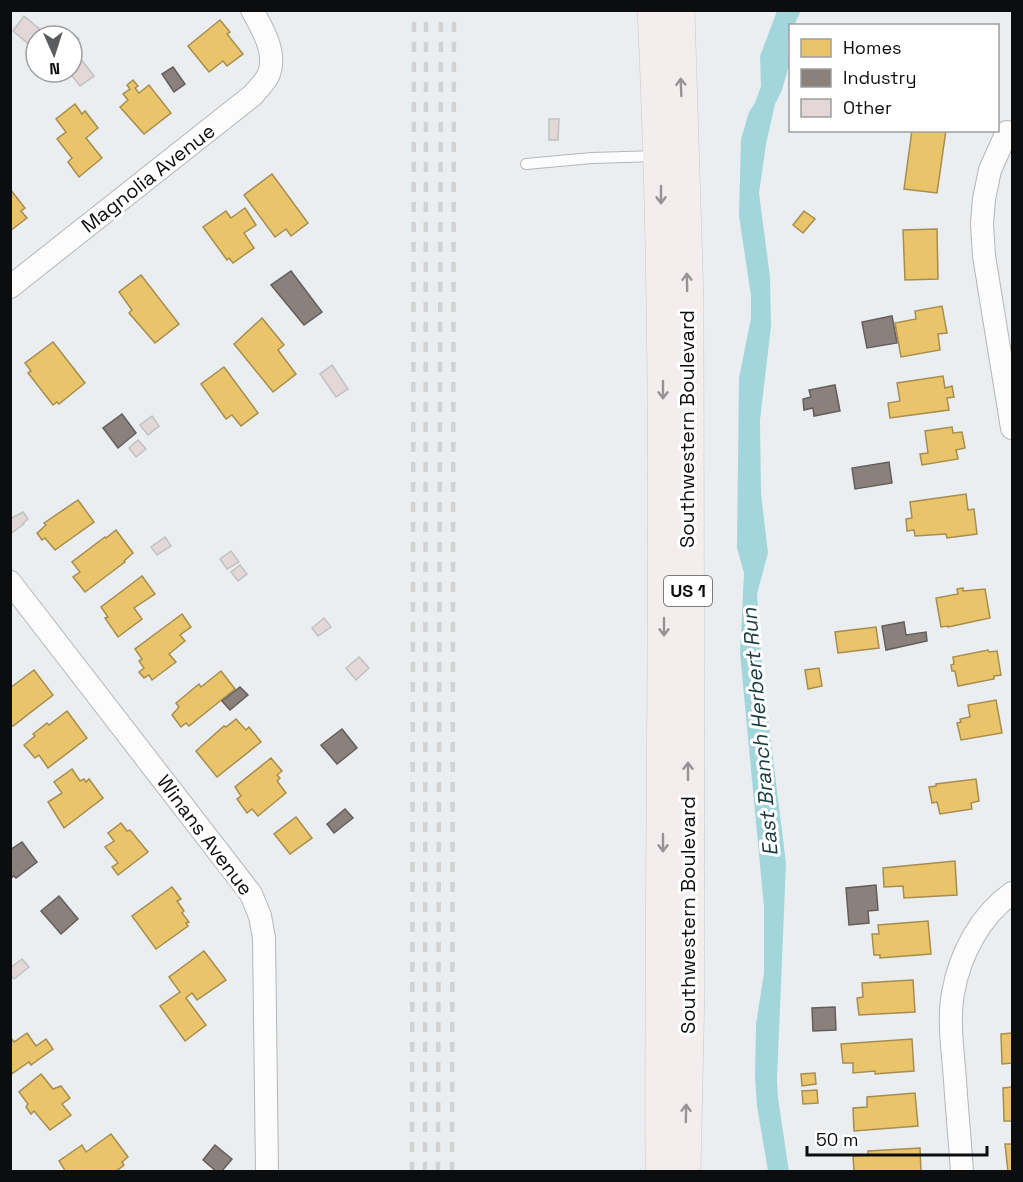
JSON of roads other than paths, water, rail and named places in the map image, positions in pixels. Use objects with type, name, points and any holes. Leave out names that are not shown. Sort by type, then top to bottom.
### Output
[{"type":"main road","name":"Southwestern Boulevard","points":[[654,10],[673,155],[687,301],[688,931],[684,1172]]},
{"type":"main road","name":"Southwestern Boulevard","points":[[662,1172],[664,668],[673,155],[678,10]]},
{"type":"street","name":"Magnolia Avenue","points":[[10,287],[253,95],[267,77],[272,59],[266,36],[252,10]]},
{"type":"street","points":[[1007,132],[990,170],[982,224],[984,256],[1012,428]]},
{"type":"street","name":"Winans Avenue","points":[[10,582],[251,894],[260,916],[264,938],[267,1172]]},
{"type":"street","points":[[962,1172],[951,1026],[953,994],[961,964],[972,940],[985,919],[1012,893]]},
{"type":"lane","points":[[526,164],[592,158],[673,155]]},
{"type":"water","name":"East Branch Herbert Run","points":[[777,11],[801,11],[794,24],[789,24],[789,65],[782,90],[775,104],[759,193],[770,277],[771,326],[760,420],[761,494],[768,553],[757,594],[763,678],[786,863],[777,1080],[789,1172],[768,1171],[757,1106],[756,1024],[764,973],[764,907],[740,653],[744,573],[737,548],[739,378],[751,318],[751,296],[739,216],[741,139],[749,112],[761,86],[760,56]]},
{"type":"railway","points":[[412,1172],[414,10]]},
{"type":"railway","points":[[425,1172],[426,10]]},
{"type":"railway","points":[[438,1172],[441,10]]},
{"type":"railway","points":[[452,1172],[454,10]]}]
